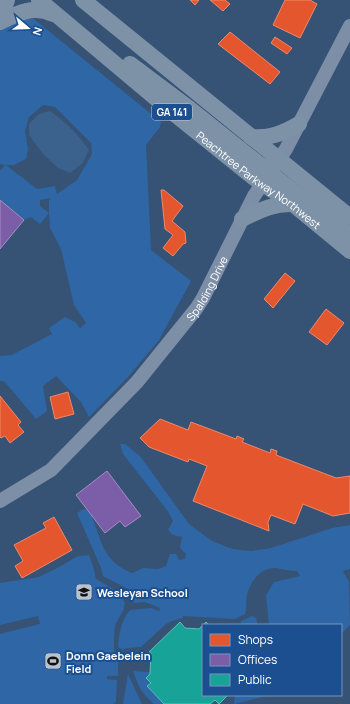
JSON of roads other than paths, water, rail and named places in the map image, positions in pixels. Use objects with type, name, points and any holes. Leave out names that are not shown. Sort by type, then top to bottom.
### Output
[{"type":"highway","points":[[0,21],[7,0]]},
{"type":"highway","name":"Peachtree Parkway Northwest","points":[[38,0],[253,177],[271,172],[350,217]]},
{"type":"highway","name":"Peachtree Parkway Northwest","points":[[83,0],[251,137],[271,172],[293,204],[350,251]]},
{"type":"highway","points":[[0,21],[21,12],[32,10],[47,11],[57,16]]},
{"type":"highway","points":[[251,137],[271,137],[299,124]]},
{"type":"highway","points":[[271,172],[350,235]]},
{"type":"highway","points":[[242,219],[271,206],[293,204]]},
{"type":"main road","name":"Spalding Drive","points":[[0,501],[51,470],[137,382],[203,298],[254,196],[271,172],[299,124],[350,26]]},
{"type":"place","name":"Wesleyan School","points":[[84,592]]},
{"type":"place","name":"Donn Gaebelein Field","points":[[53,661]]}]
